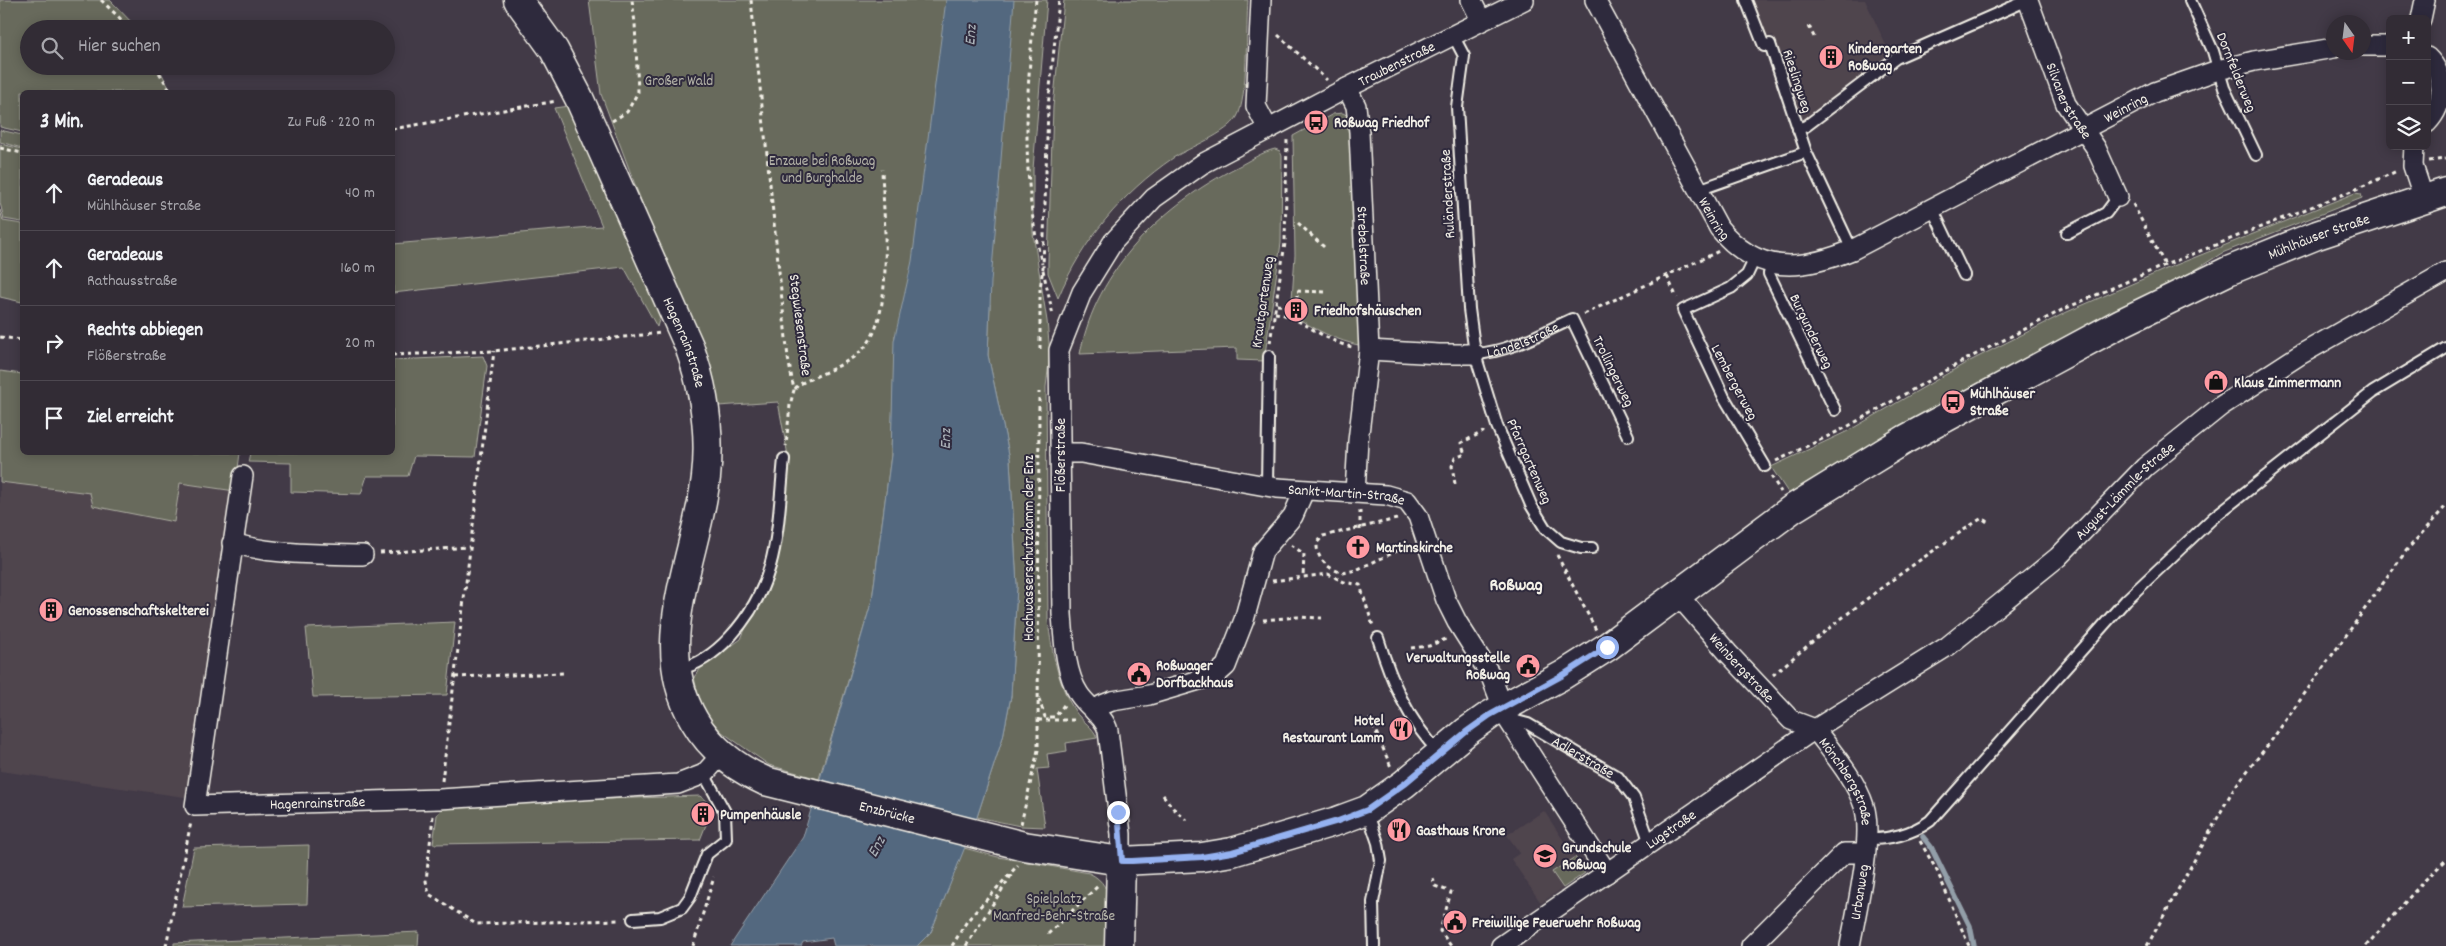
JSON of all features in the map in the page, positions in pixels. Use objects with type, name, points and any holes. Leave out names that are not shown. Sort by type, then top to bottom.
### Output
[{"type":"street","name":"Hagenrainstraße","points":[[195,806],[438,799],[678,784],[704,774],[722,754],[707,739],[691,715],[683,697],[676,669],[674,646],[676,621],[700,514],[708,448],[706,413],[699,379],[681,326],[580,98],[554,50],[518,0]]},
{"type":"street","points":[[1261,0],[1256,106],[1274,127]]},
{"type":"street","points":[[1471,0],[1481,20]]},
{"type":"street","name":"Traubenstraße","points":[[1274,127],[1481,20],[1524,0]]},
{"type":"street","name":"Weinring","points":[[1595,0],[1714,220],[1725,235],[1740,249],[1764,261],[1786,266],[1811,264],[1852,250],[2155,92],[2218,70],[2279,56],[2326,49]]},
{"type":"street","name":"Silvanerstraße","points":[[2028,0],[2066,104],[2096,148],[2126,200]]},
{"type":"street","points":[[2422,15],[2425,0]]},
{"type":"street","points":[[2371,46],[2386,46]]},
{"type":"street","points":[[2430,60],[2436,67],[2442,82],[2443,106],[2431,119]]},
{"type":"street","name":"Strebelstraße","points":[[1342,91],[1356,106],[1359,132],[1364,349],[1355,493]]},
{"type":"street","name":"Flößerstraße","points":[[1122,861],[1121,834],[1108,731],[1105,723],[1089,716],[1082,698],[1072,681],[1064,636],[1060,574],[1059,350],[1082,292],[1102,258],[1139,212],[1169,186],[1202,164],[1274,127]]},
{"type":"street","points":[[2414,150],[2413,166],[2435,195]]},
{"type":"street","name":"Mühlhäuser Straße","points":[[1367,810],[1404,784],[1466,732],[1505,712],[1607,647],[1792,509],[1906,439],[2121,323],[2176,296],[2275,252],[2435,195]]},
{"type":"street","name":"August-Lämmle-Straße","points":[[1815,729],[1948,646],[2058,557],[2144,467],[2221,406],[2298,356],[2446,272]]},
{"type":"street","name":"Ländelstraße","points":[[1364,349],[1439,354],[1476,354]]},
{"type":"street","name":"Sankt-Martin-Straße","points":[[1060,453],[1081,453],[1304,491],[1398,497],[1412,505],[1418,516],[1446,600],[1462,630],[1490,674],[1505,712]]},
{"type":"street","points":[[195,806],[243,476]]},
{"type":"street","points":[[1089,716],[1102,705],[1112,700],[1149,695],[1216,675],[1226,666],[1244,620],[1264,550],[1292,516],[1304,491]]},
{"type":"street","points":[[232,543],[252,549],[295,553],[363,554]]},
{"type":"street","name":"Weinbergstraße","points":[[1677,594],[1760,688],[1791,720],[1815,729]]},
{"type":"street","name":"Adlerstraße","points":[[1505,712],[1607,873]]},
{"type":"street","name":"Lugstraße","points":[[1501,946],[1815,729]]},
{"type":"street","name":"Mönchbergstraße","points":[[1751,946],[1844,853],[1866,846],[1867,821],[1860,796],[1815,729]]},
{"type":"street","name":"Enzbrücke","points":[[722,754],[754,776],[788,788],[987,837],[1056,852],[1122,861],[1202,857],[1232,852],[1338,821],[1367,810]]},
{"type":"street","name":"Urbanweg","points":[[1850,946],[1866,846]]},
{"type":"street","points":[[1119,946],[1122,861]]},
{"type":"lane","name":"Rieslingweg","points":[[1746,0],[1764,46],[1770,44],[1806,152],[1852,250]]},
{"type":"lane","points":[[1798,129],[1806,126],[1896,58],[2028,0]]},
{"type":"lane","name":"Dornfelderweg","points":[[2190,0],[2213,51],[2224,88],[2256,155]]},
{"type":"lane","name":"Ruländerstraße","points":[[1453,35],[1464,56],[1457,107],[1469,309],[1476,354]]},
{"type":"lane","points":[[1698,190],[1806,152]]},
{"type":"lane","points":[[2067,233],[2106,213],[2126,200]]},
{"type":"lane","points":[[1932,208],[1964,275]]},
{"type":"lane","points":[[1683,310],[1731,288],[1764,261]]},
{"type":"lane","name":"Burgunderweg","points":[[1764,261],[1768,274],[1835,410]]},
{"type":"lane","name":"Lembergerweg","points":[[1683,310],[1724,398],[1765,466]]},
{"type":"lane","name":"Ländelstraße","points":[[1476,354],[1502,350],[1572,319]]},
{"type":"lane","name":"Trollingerweg","points":[[1572,319],[1628,436]]},
{"type":"lane","points":[[1866,846],[1913,831],[1930,821],[2126,600],[2214,517],[2373,392],[2446,348]]},
{"type":"lane","name":"Pfarrgartenweg","points":[[1476,354],[1497,426],[1531,505],[1545,528],[1561,542],[1581,548],[1592,548]]},
{"type":"lane","name":"Krautgartenweg","points":[[1266,485],[1269,356]]},
{"type":"lane","points":[[676,669],[698,663],[712,653],[737,629],[757,601],[771,569],[784,459]]},
{"type":"lane","points":[[1378,638],[1402,702],[1426,740],[1440,753]]},
{"type":"lane","name":"Adlerstraße","points":[[1505,712],[1618,777],[1634,798],[1650,843]]},
{"type":"lane","points":[[633,920],[660,918],[682,908],[690,897],[707,854],[726,839],[725,812],[704,774]]},
{"type":"lane","points":[[1367,810],[1378,843],[1381,861],[1373,902],[1374,946]]},
{"type":"path","points":[[101,0],[122,20]]},
{"type":"path","points":[[595,132],[627,112],[638,92],[632,0]]},
{"type":"path","name":"Stegwiesenstraße","points":[[752,0],[788,358],[794,390],[790,405],[784,459]]},
{"type":"path","points":[[1036,0],[1029,70],[1028,148],[1033,226],[1054,317]]},
{"type":"path","points":[[1040,359],[1040,289],[1043,268],[1048,107],[1059,0]]},
{"type":"path","points":[[1809,26],[1815,39]]},
{"type":"path","points":[[1259,30],[1273,31],[1330,83],[1342,91]]},
{"type":"path","points":[[161,75],[170,90]]},
{"type":"path","points":[[395,129],[580,98]]},
{"type":"path","name":"Krautgartenweg","points":[[1269,356],[1285,243],[1287,139],[1274,127]]},
{"type":"path","points":[[0,148],[20,153]]},
{"type":"path","points":[[2433,159],[2446,159]]},
{"type":"path","points":[[794,390],[798,385],[850,359],[863,350],[877,324],[886,275],[882,169]]},
{"type":"path","points":[[1765,466],[1845,428],[1963,361],[2064,309],[2165,265],[2354,190],[2394,172]]},
{"type":"path","points":[[2126,200],[2165,265]]},
{"type":"path","points":[[1298,223],[1301,228],[1324,247]]},
{"type":"path","name":"Ländelstraße","points":[[1572,319],[1720,251]]},
{"type":"path","points":[[1667,276],[1683,310]]},
{"type":"path","points":[[1297,299],[1297,291],[1326,292]]},
{"type":"path","points":[[1277,305],[1292,306]]},
{"type":"path","points":[[1275,313],[1286,314],[1314,332],[1341,344],[1364,349]]},
{"type":"path","points":[[395,355],[494,351],[661,333],[681,326]]},
{"type":"path","points":[[0,337],[20,340]]},
{"type":"path","points":[[494,351],[469,547],[455,677],[426,880],[429,894],[476,924],[633,920]]},
{"type":"path","name":"Hochwasserschutzdamm der Enz","points":[[1020,826],[1038,750],[1039,388]]},
{"type":"path","points":[[1455,484],[1452,466],[1455,458],[1465,454],[1461,443],[1484,432],[1482,424]]},
{"type":"path","points":[[2147,946],[2234,788],[2282,726],[2406,551],[2446,506]]},
{"type":"path","points":[[1359,528],[1360,514]]},
{"type":"path","points":[[1760,688],[1832,624],[1929,553],[1982,518],[1990,524]]},
{"type":"path","points":[[1402,522],[1393,519],[1323,536],[1317,544],[1320,560],[1343,573],[1356,570],[1407,546],[1405,541]]},
{"type":"path","points":[[1561,542],[1556,553],[1592,624]]},
{"type":"path","points":[[1290,545],[1304,554],[1303,577]]},
{"type":"path","points":[[363,554],[469,547]]},
{"type":"path","points":[[1339,580],[1343,573]]},
{"type":"path","points":[[1282,580],[1328,574],[1339,580],[1360,585],[1378,638]]},
{"type":"path","points":[[1269,620],[1297,617],[1322,618]]},
{"type":"path","points":[[1410,648],[1429,646],[1462,630]]},
{"type":"path","points":[[455,677],[563,673]]},
{"type":"path","points":[[1038,696],[1045,717],[1055,717]]},
{"type":"path","points":[[1038,720],[1089,716]]},
{"type":"path","points":[[1370,718],[1392,770],[1404,784]]},
{"type":"path","points":[[1163,795],[1186,820]]},
{"type":"path","points":[[166,946],[195,806]]},
{"type":"path","points":[[1913,831],[1937,871],[1968,946]]},
{"type":"path","points":[[693,946],[726,839]]},
{"type":"path","points":[[2366,946],[2423,882],[2446,860]]},
{"type":"path","points":[[966,946],[1014,871]]},
{"type":"path","points":[[1433,878],[1435,886],[1452,892],[1440,931],[1451,946]]},
{"type":"path","points":[[1048,934],[1103,882]]},
{"type":"path","points":[[952,946],[967,921],[998,885]]},
{"type":"shaded area","points":[[1753,0],[1865,0],[1890,54],[1803,120],[1773,35],[1766,37]]},
{"type":"shaded area","points":[[0,482],[90,493],[174,522],[180,483],[235,491],[185,797],[0,771]]},
{"type":"shaded area","name":"Grundschule Roßwag","points":[[1544,811],[1585,873],[1541,903],[1511,859],[1520,853],[1507,835]]},
{"type":"green space","points":[[0,0],[110,0],[129,20],[20,20],[20,75],[162,75],[170,90],[20,90],[20,132],[0,127]]},
{"type":"green space","name":"Enzaue bei Roßwag und Burghalde","points":[[589,0],[1047,0],[1033,169],[1033,233],[1047,321],[1050,354],[1046,387],[1048,621],[1054,656],[1064,690],[1075,711],[1097,738],[1066,743],[1067,751],[1047,754],[1049,768],[1037,769],[1045,827],[1020,826],[977,817],[1003,737],[1011,696],[1017,586],[1010,459],[988,355],[990,304],[895,335],[891,455],[872,600],[819,779],[769,765],[722,732],[701,709],[694,677],[701,668],[741,639],[759,596],[773,544],[789,461],[778,402],[718,406],[601,94]]},
{"type":"green space","points":[[1064,0],[1248,0],[1245,79],[1241,108],[1237,117],[1217,135],[1173,158],[1154,172],[1121,203],[1091,238],[1058,298],[1048,273],[1048,262],[1053,107]]},
{"type":"green space","points":[[569,106],[661,313],[657,327],[624,267],[395,293],[395,244],[602,226],[554,108]]},
{"type":"green space","points":[[1343,113],[1348,116],[1351,125],[1363,346],[1325,334],[1291,314],[1295,255],[1293,136],[1333,114]]},
{"type":"green space","points":[[0,130],[20,135],[20,147],[0,142]]},
{"type":"green space","points":[[0,144],[20,149],[20,222],[4,219],[0,203]]},
{"type":"green space","points":[[1275,149],[1280,151],[1282,156],[1281,243],[1264,361],[1237,360],[1237,348],[1080,354],[1088,323],[1101,294],[1117,267],[1137,243],[1159,220],[1210,182],[1265,152]]},
{"type":"green space","points":[[2355,193],[2361,194],[2362,198],[2222,253],[2162,291],[1861,452],[1789,494],[1771,467],[1848,431],[1964,364],[2067,312],[2166,269]]},
{"type":"green space","points":[[0,210],[3,221],[20,224],[20,302],[0,297]]},
{"type":"green space","points":[[483,356],[487,366],[475,457],[414,456],[408,476],[367,476],[361,494],[291,492],[291,463],[248,462],[250,455],[395,455],[395,360]]},
{"type":"green space","points":[[0,371],[20,374],[20,455],[240,455],[235,491],[180,483],[174,522],[93,506],[90,493],[0,482]]},
{"type":"green space","points":[[455,622],[447,695],[313,697],[306,628]]},
{"type":"green space","points":[[700,796],[713,807],[700,840],[433,844],[437,815],[445,804]]},
{"type":"green space","points":[[309,845],[307,904],[182,907],[194,848]]},
{"type":"green space","name":"Spielplatz Manfred-Behr-Straße","points":[[964,848],[998,857],[1089,873],[1098,879],[1105,887],[1109,905],[1104,946],[917,946],[931,932]]},
{"type":"green space","points":[[1575,857],[1585,873],[1563,888],[1552,872]]},
{"type":"green space","points":[[419,932],[418,946],[174,946],[174,943]]},
{"type":"water","name":"Enz","points":[[946,0],[1014,0],[991,282],[988,355],[1010,459],[1017,586],[1011,696],[1003,737],[977,817],[931,932],[917,946],[834,946],[832,938],[803,942],[801,946],[730,946],[803,837],[872,600],[891,455],[894,341],[912,261]]},
{"type":"waterway","points":[[1923,837],[1931,847],[1970,926],[1974,946]]},
{"type":"place","name":"Kindergarten Roßwag","points":[[1831,57]]},
{"type":"place","name":"Roßwag Friedhof","points":[[1316,122]]},
{"type":"place","name":"Friedhofshäuschen","points":[[1296,310]]},
{"type":"place","name":"Klaus Zimmermann","points":[[2216,382]]},
{"type":"place","name":"Mühlhäuser Straße","points":[[1953,402]]},
{"type":"place","name":"Martinskirche","points":[[1358,547]]},
{"type":"place","name":"Genossenschaftskelterei","points":[[51,610]]},
{"type":"place","name":"Verwaltungsstelle Roßwag","points":[[1528,666]]},
{"type":"place","name":"Roßwager Dorfbackhaus","points":[[1139,674]]},
{"type":"place","name":"Hotel Restaurant Lamm","points":[[1401,729]]},
{"type":"place","name":"Pumpenhäusle","points":[[703,814]]},
{"type":"place","name":"Gasthaus Krone","points":[[1399,830]]},
{"type":"place","name":"Grundschule Roßwag","points":[[1545,856]]},
{"type":"place","name":"Freiwillige Feuerwehr Roßwag","points":[[1455,922]]},
{"type":"district","name":"Roßwag","points":[[1516,584]]},
{"type":"route","points":[[1118,812],[1122,861],[1202,857],[1232,852],[1338,821],[1367,810],[1404,784],[1466,732],[1490,715],[1563,675],[1607,647]]},
{"type":"park label","name":"Großer Wald","points":[[679,80]]}]
